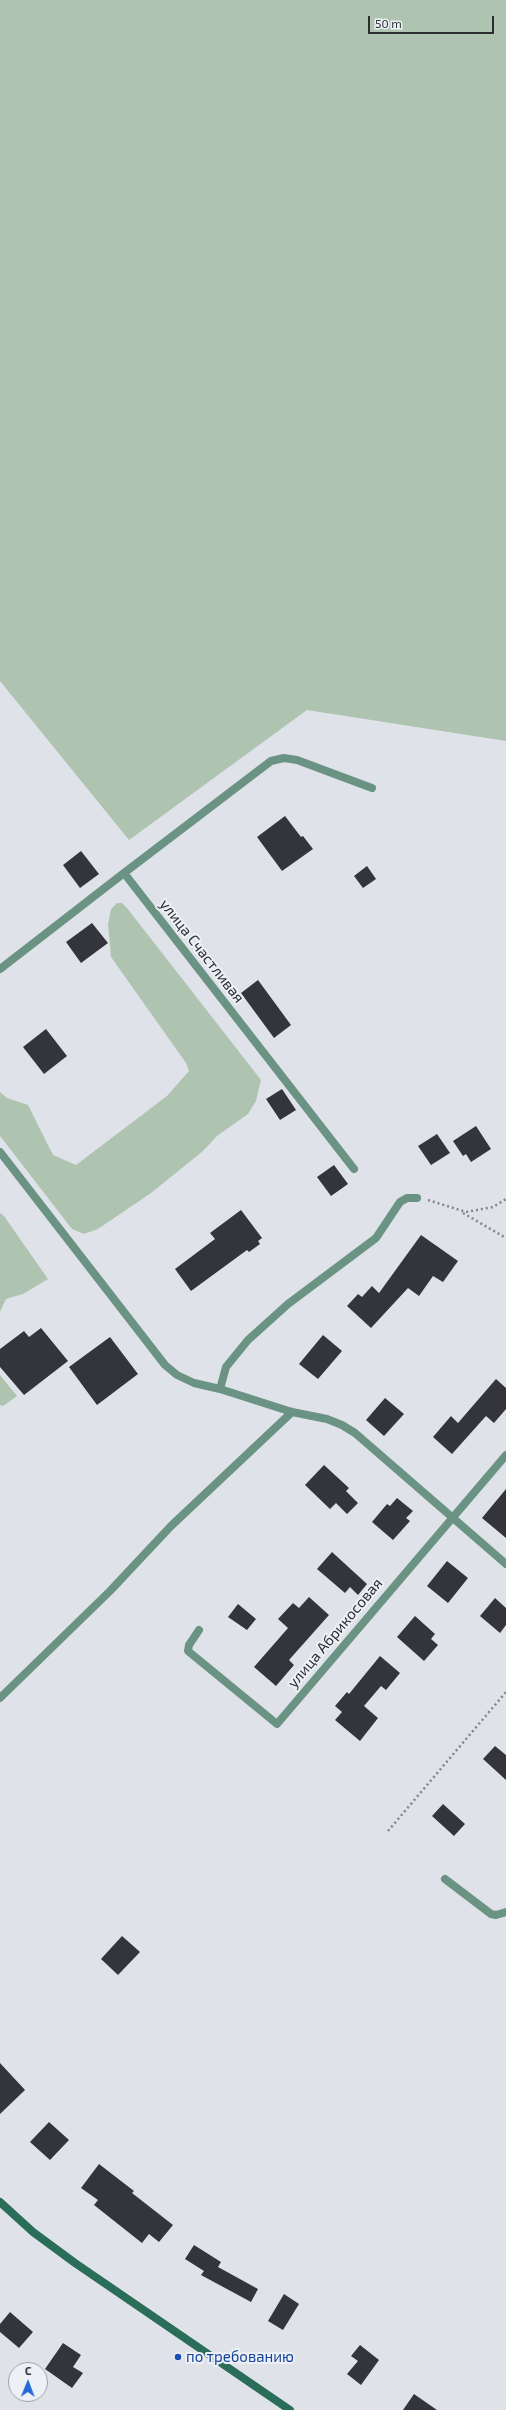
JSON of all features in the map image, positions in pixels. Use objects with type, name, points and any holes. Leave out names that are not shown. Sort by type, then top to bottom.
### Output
[{"type":"main road","points":[[0,2202],[33,2232],[75,2263],[290,2410]]},
{"type":"lane","points":[[0,969],[270,761],[284,758],[297,760],[372,788]]},
{"type":"lane","name":"улица Счастливая","points":[[124,873],[354,1169]]},
{"type":"lane","points":[[0,1152],[165,1365],[188,1381],[220,1389],[292,1412],[327,1419],[355,1433],[506,1564]]},
{"type":"lane","points":[[220,1389],[226,1367],[248,1340],[288,1304],[376,1238],[400,1202],[407,1198],[417,1198]]},
{"type":"lane","points":[[0,1698],[110,1591],[171,1526],[292,1412]]},
{"type":"lane","name":"улица Абрикосовая","points":[[199,1630],[189,1645],[188,1651],[276,1724],[451,1517],[506,1455]]},
{"type":"lane","points":[[445,1880],[491,1914],[496,1915],[506,1912]]},
{"type":"path","points":[[417,1198],[460,1212],[506,1238]]},
{"type":"path","points":[[460,1212],[482,1210],[493,1207],[506,1198]]},
{"type":"path","points":[[388,1832],[506,1692]]},
{"type":"green space","points":[[0,0],[506,0],[506,741],[307,710],[129,840],[0,681]]},
{"type":"green space","points":[[117,903],[122,903],[127,908],[261,1080],[256,1101],[248,1114],[217,1136],[203,1151],[151,1193],[98,1229],[84,1234],[72,1229],[0,1136],[0,1092],[7,1098],[28,1105],[53,1155],[76,1165],[167,1096],[189,1071],[186,1063],[111,957],[108,924],[111,909]]},
{"type":"green space","points":[[0,1213],[4,1216],[48,1279],[23,1294],[6,1299],[0,1312]]},
{"type":"green space","points":[[0,1375],[17,1396],[3,1406],[0,1405]]},
{"type":"building","points":[[285,816],[301,837],[303,836],[313,849],[282,871],[257,837]]},
{"type":"building","points":[[81,851],[99,874],[80,888],[63,865]]},
{"type":"building","points":[[367,866],[376,879],[363,888],[354,876]]},
{"type":"building","points":[[92,923],[108,943],[81,963],[66,942]]},
{"type":"building","points":[[258,980],[291,1025],[274,1038],[241,993]]},
{"type":"building","points":[[46,1029],[67,1056],[44,1074],[23,1047]]},
{"type":"building","points":[[282,1089],[296,1110],[280,1120],[266,1099]]},
{"type":"building","points":[[476,1126],[491,1149],[471,1162],[466,1154],[463,1156],[453,1141]]},
{"type":"building","points":[[437,1134],[450,1153],[431,1165],[418,1146]]},
{"type":"building","points":[[334,1165],[348,1184],[331,1196],[317,1177]]},
{"type":"building","points":[[241,1210],[262,1238],[258,1241],[260,1244],[249,1252],[247,1250],[191,1291],[175,1269],[215,1239],[210,1233]]},
{"type":"building","points":[[421,1235],[458,1261],[443,1282],[433,1276],[419,1296],[408,1288],[371,1328],[347,1306],[358,1294],[362,1297],[372,1286],[379,1293]]},
{"type":"building","points":[[41,1328],[68,1361],[24,1395],[0,1367],[0,1349],[24,1331],[29,1337]]},
{"type":"building","points":[[323,1335],[342,1351],[318,1379],[299,1364]]},
{"type":"building","points":[[110,1337],[138,1374],[97,1405],[69,1367]]},
{"type":"building","points":[[496,1379],[506,1388],[506,1409],[494,1423],[486,1416],[452,1454],[433,1437],[451,1416],[458,1423]]},
{"type":"building","points":[[385,1398],[404,1414],[384,1436],[366,1420]]},
{"type":"building","points":[[324,1465],[349,1488],[346,1491],[358,1503],[347,1514],[336,1503],[330,1509],[305,1485]]},
{"type":"building","points":[[506,1489],[506,1538],[482,1518]]},
{"type":"building","points":[[397,1498],[413,1511],[406,1518],[410,1521],[393,1540],[372,1522],[387,1504],[390,1506]]},
{"type":"building","points":[[332,1552],[367,1584],[358,1595],[350,1587],[345,1593],[317,1569]]},
{"type":"building","points":[[447,1561],[468,1578],[448,1603],[427,1586]]},
{"type":"building","points":[[309,1597],[329,1615],[289,1660],[294,1665],[276,1686],[254,1667],[288,1628],[278,1619],[293,1603],[299,1608]]},
{"type":"building","points":[[495,1598],[506,1608],[506,1625],[500,1633],[480,1616]]},
{"type":"building","points":[[238,1604],[256,1619],[247,1630],[228,1617]]},
{"type":"building","points":[[415,1616],[435,1634],[431,1639],[438,1645],[424,1661],[397,1637]]},
{"type":"building","points":[[380,1656],[400,1673],[386,1690],[381,1686],[364,1706],[378,1718],[360,1741],[335,1720],[342,1712],[335,1706],[347,1692],[349,1694]]},
{"type":"building","points":[[495,1746],[506,1755],[506,1780],[483,1759]]},
{"type":"building","points":[[443,1804],[465,1824],[454,1836],[432,1816]]},
{"type":"building","points":[[122,1936],[140,1952],[118,1975],[101,1959]]},
{"type":"building","points":[[0,2063],[25,2090],[0,2114]]},
{"type":"building","points":[[49,2122],[69,2140],[50,2160],[30,2142]]},
{"type":"building","points":[[99,2164],[134,2191],[132,2193],[173,2225],[159,2242],[149,2234],[142,2243],[94,2205],[98,2200],[81,2188]]},
{"type":"building","points":[[194,2245],[221,2262],[218,2267],[258,2289],[251,2302],[201,2275],[204,2271],[185,2259]]},
{"type":"building","points":[[284,2294],[299,2304],[283,2330],[268,2321]]},
{"type":"building","points":[[10,2312],[33,2332],[19,2348],[0,2332],[0,2324]]},
{"type":"building","points":[[63,2343],[81,2355],[73,2367],[83,2373],[72,2388],[48,2371],[48,2365]]},
{"type":"building","points":[[360,2345],[379,2360],[361,2385],[347,2374],[358,2361],[351,2356]]},
{"type":"building","points":[[414,2394],[437,2410],[403,2410]]},
{"type":"place","name":"по требованию","points":[[178,2357]]}]
